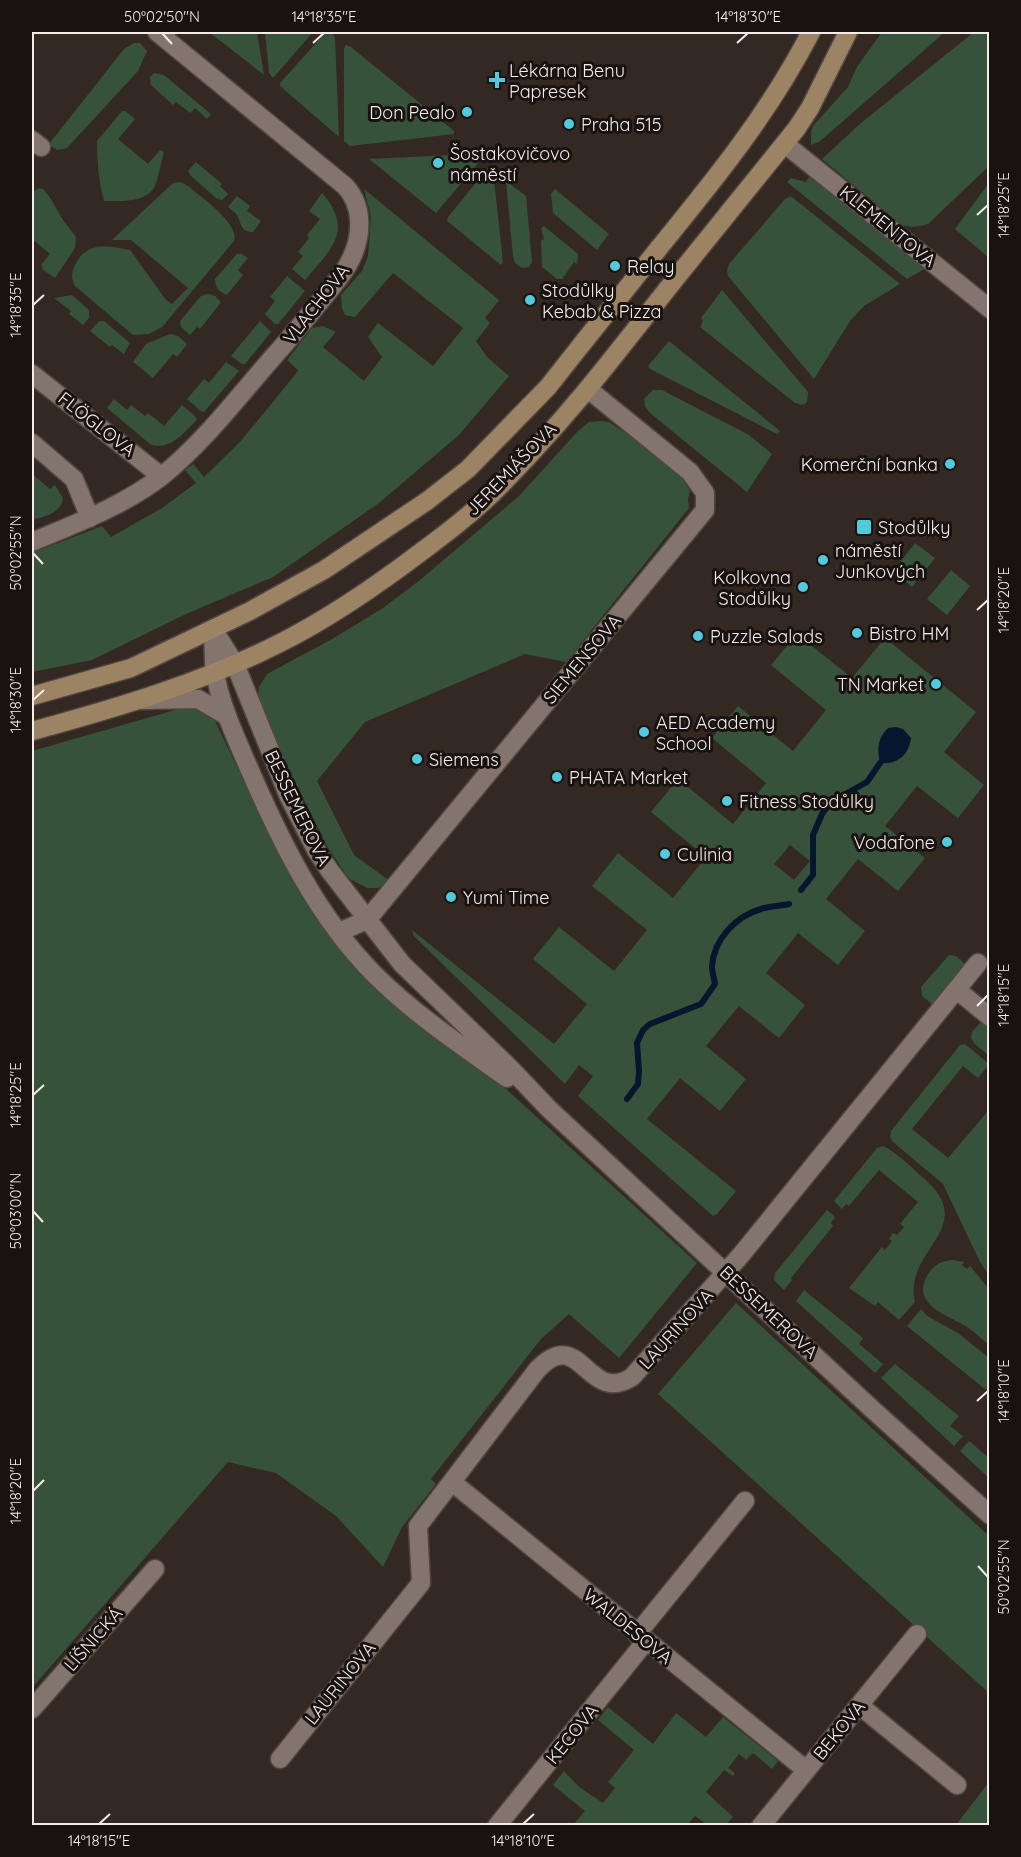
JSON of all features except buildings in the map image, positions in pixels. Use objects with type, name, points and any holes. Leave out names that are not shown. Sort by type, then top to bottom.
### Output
[{"type":"main road","name":"JEREMIÁŠOVA","points":[[32,696],[131,668],[291,590],[449,485],[468,469],[548,387],[729,162],[768,107],[811,32]]},
{"type":"main road","name":"JEREMIÁŠOVA","points":[[32,731],[140,700],[235,664],[279,644],[347,605],[453,527],[491,494],[588,389],[785,144],[810,108],[848,32]]},
{"type":"main road","points":[[837,54],[862,32]]},
{"type":"street","name":"VLACHOVA","points":[[32,542],[127,500],[161,476],[194,447],[318,305],[348,264],[358,236],[360,225],[350,192],[332,174],[156,32]]},
{"type":"street","name":"KLEMENTOVA","points":[[785,144],[990,309]]},
{"type":"street","name":"FLÖGLOVA","points":[[32,374],[161,476]]},
{"type":"street","name":"SIEMENSOVA","points":[[339,932],[367,920],[705,510],[705,493],[690,472],[588,389]]},
{"type":"street","points":[[32,443],[74,479],[90,518]]},
{"type":"street","name":"BESSEMEROVA","points":[[213,629],[235,664],[303,826],[330,871],[402,964],[509,1067],[549,1109],[872,1409],[990,1515]]},
{"type":"street","name":"BESSEMEROVA","points":[[213,629],[215,672],[227,716],[284,843],[311,891],[339,932],[373,974],[406,1004],[549,1109]]},
{"type":"street","points":[[140,700],[198,699],[227,716]]},
{"type":"street","name":"LAURINOVA","points":[[280,1759],[421,1583],[418,1526],[546,1360],[566,1355],[576,1359],[606,1383],[615,1384],[625,1382],[639,1370],[727,1273],[978,963]]},
{"type":"street","points":[[957,990],[990,1017]]},
{"type":"street","name":"WALDESOVA","points":[[452,1482],[806,1770]]},
{"type":"street","name":"KECOVA","points":[[497,1826],[744,1501]]},
{"type":"street","name":"LÍŠNICKÁ","points":[[32,1709],[155,1569]]},
{"type":"street","name":"BEKOVA","points":[[760,1826],[916,1634]]},
{"type":"street","points":[[859,1705],[957,1785]]},
{"type":"green space","points":[[209,32],[257,32],[264,75]]},
{"type":"green space","points":[[265,32],[313,32],[273,78],[269,73]]},
{"type":"green space","points":[[326,32],[332,33],[335,37],[339,137],[280,86],[280,83]]},
{"type":"green space","points":[[882,32],[945,32],[819,142],[811,145],[813,126],[848,87],[857,67]]},
{"type":"green space","points":[[974,32],[989,32],[989,166],[928,224],[915,227],[902,225],[822,159],[861,123]]},
{"type":"green space","points":[[134,43],[140,43],[147,51],[138,71],[67,148],[57,150],[49,144],[124,49]]},
{"type":"green space","points":[[346,45],[454,131],[454,134],[350,146],[344,141],[344,48]]},
{"type":"green space","points":[[154,73],[164,75],[211,114],[207,119],[195,108],[190,113],[176,102],[173,105],[151,85],[150,77]]},
{"type":"green space","points":[[122,111],[135,119],[118,139],[148,164],[160,150],[164,152],[156,182],[149,194],[137,199],[104,201],[97,157],[97,141]]},
{"type":"green space","points":[[472,154],[478,157],[479,162],[436,213],[369,159]]},
{"type":"green space","points":[[196,162],[222,184],[220,186],[228,194],[222,200],[217,199],[190,175],[188,171]]},
{"type":"green space","points":[[491,167],[503,262],[501,265],[447,221]]},
{"type":"green space","points":[[810,175],[926,268],[907,279],[787,182],[791,178],[806,182]]},
{"type":"green space","points":[[506,181],[526,196],[532,262],[529,267],[522,268],[515,263],[513,256]]},
{"type":"green space","points":[[180,182],[202,197],[226,219],[234,234],[234,241],[162,327],[149,334],[133,335],[75,286],[72,278],[73,269],[81,256],[93,248],[130,250],[166,300],[172,304],[188,288],[131,240],[112,240],[173,183]]},
{"type":"green space","points":[[989,183],[989,258],[955,229]]},
{"type":"green space","points":[[39,188],[49,196],[76,237],[75,248],[55,278],[42,269],[41,265],[50,254],[32,239],[32,192]]},
{"type":"green space","points":[[364,189],[499,300],[485,318],[490,323],[476,341],[487,357],[509,376],[459,435],[379,503],[273,577],[186,614],[92,660],[32,672],[32,553],[102,526],[111,537],[162,508],[196,483],[185,470],[193,464],[204,477],[240,442],[294,376],[298,370],[287,360],[312,328],[323,326],[336,332],[323,347],[364,381],[382,357],[368,337],[378,323],[433,366],[463,328],[393,273],[355,317],[345,315],[341,295],[362,271],[368,256],[371,217]]},
{"type":"green space","points":[[555,189],[609,234],[597,250],[553,213],[551,194]]},
{"type":"green space","points":[[322,193],[332,206],[337,218],[338,229],[330,249],[305,280],[292,269],[303,256],[298,252],[309,238],[307,235],[320,219],[309,211]]},
{"type":"green space","points":[[237,196],[250,206],[247,211],[261,221],[253,232],[243,229],[236,214],[228,207]]},
{"type":"green space","points":[[789,197],[792,197],[900,284],[864,306],[850,321],[814,379],[728,276],[727,270],[729,264]]},
{"type":"green space","points":[[544,226],[578,254],[577,264],[574,262],[562,279],[557,279],[542,267],[541,241],[544,239],[541,228]]},
{"type":"green space","points":[[237,254],[248,258],[238,270],[243,275],[227,295],[218,290],[215,279]]},
{"type":"green space","points":[[287,276],[305,291],[278,324],[275,324],[265,314],[275,301],[270,297]]},
{"type":"green space","points":[[722,290],[808,392],[807,402],[803,405],[795,403],[700,327],[703,321],[701,318]]},
{"type":"green space","points":[[208,294],[215,296],[221,302],[200,329],[197,327],[190,335],[181,327],[180,321],[201,296]]},
{"type":"green space","points":[[72,295],[89,310],[89,318],[83,325],[69,314],[71,311],[54,298]]},
{"type":"green space","points":[[99,321],[104,321],[130,343],[124,354],[112,345],[110,347],[90,331]]},
{"type":"green space","points":[[260,321],[271,332],[245,364],[242,364],[231,356]]},
{"type":"green space","points":[[170,334],[178,336],[187,344],[177,357],[173,354],[153,378],[133,362],[146,344]]},
{"type":"green space","points":[[669,341],[780,431],[777,434],[650,369],[648,366]]},
{"type":"green space","points":[[226,362],[239,371],[202,412],[187,399],[204,379],[209,383]]},
{"type":"green space","points":[[653,390],[662,390],[749,435],[772,454],[747,492],[650,413],[645,406],[644,399]]},
{"type":"green space","points":[[114,399],[127,410],[131,405],[145,416],[148,413],[164,426],[182,405],[197,420],[176,440],[157,446],[150,444],[107,408]]},
{"type":"green space","points":[[589,422],[609,422],[665,461],[690,491],[689,508],[566,662],[525,654],[365,722],[317,781],[354,855],[390,881],[378,888],[367,888],[350,879],[327,846],[268,726],[258,695],[259,687],[267,674],[334,638],[383,608],[420,580],[519,496],[578,431]]},
{"type":"green space","points":[[32,474],[50,489],[55,485],[63,498],[56,511],[32,520]]},
{"type":"green space","points":[[915,543],[935,558],[912,587],[893,571]]},
{"type":"green space","points":[[951,570],[970,586],[947,615],[927,599]]},
{"type":"green space","points":[[797,634],[852,678],[885,638],[976,712],[944,752],[984,785],[958,818],[917,786],[885,826],[925,858],[898,891],[858,859],[826,899],[865,931],[838,965],[798,933],[766,973],[805,1005],[779,1038],[739,1006],[706,1046],[746,1079],[720,1111],[680,1078],[647,1119],[736,1191],[713,1216],[578,1096],[593,1076],[579,1065],[565,1084],[414,936],[412,930],[554,1044],[587,1004],[533,959],[559,927],[614,971],[647,930],[592,886],[618,853],[673,898],[706,857],[651,812],[678,779],[733,824],[766,783],[712,738],[738,706],[793,751],[826,710],[771,665]],"holes":[[[790,845],[810,861],[794,880],[774,864]]]},
{"type":"green space","points":[[182,708],[200,709],[215,721],[283,863],[306,898],[493,1077],[697,1263],[619,1358],[569,1314],[541,1339],[431,1479],[436,1484],[402,1527],[383,1567],[336,1516],[276,1473],[228,1462],[32,1688],[32,751]]},
{"type":"green space","points":[[949,955],[956,956],[965,964],[933,1005],[922,996],[921,987]]},
{"type":"green space","points":[[981,1022],[989,1029],[989,1056],[971,1038],[972,1032]]},
{"type":"green space","points":[[965,1044],[989,1064],[978,1078],[963,1066],[912,1129],[948,1158],[989,1110],[989,1275],[980,1262],[943,1184],[890,1137],[891,1131],[960,1045]]},
{"type":"green space","points":[[883,1146],[898,1155],[938,1193],[944,1209],[943,1224],[919,1267],[914,1283],[915,1302],[899,1320],[878,1302],[875,1306],[849,1288],[882,1247],[885,1250],[892,1241],[889,1239],[893,1233],[897,1235],[904,1227],[900,1224],[918,1202],[879,1170],[849,1206],[846,1204],[842,1209],[834,1201],[877,1148]]},
{"type":"green space","points":[[827,1210],[835,1217],[831,1223],[833,1226],[784,1290],[774,1280],[775,1273]]},
{"type":"green space","points":[[953,1260],[964,1262],[962,1265],[967,1269],[970,1266],[989,1289],[990,1342],[988,1344],[969,1328],[939,1312],[927,1300],[924,1293],[923,1285],[932,1269],[941,1263]]},
{"type":"green space","points":[[804,1290],[863,1338],[859,1344],[883,1364],[875,1373],[796,1301]]},
{"type":"green space","points":[[736,1303],[989,1536],[989,1693],[658,1394]]},
{"type":"green space","points":[[921,1309],[927,1316],[958,1333],[989,1358],[989,1386],[986,1390],[907,1326]]},
{"type":"green space","points":[[895,1364],[959,1416],[950,1426],[963,1436],[954,1446],[881,1378]]},
{"type":"green space","points":[[969,1441],[989,1458],[989,1478],[960,1451]]},
{"type":"green space","points":[[608,1707],[653,1744],[676,1713],[706,1737],[723,1717],[778,1761],[772,1769],[753,1753],[746,1760],[739,1754],[728,1768],[735,1773],[733,1776],[724,1770],[706,1792],[733,1817],[726,1825],[707,1825],[695,1816],[687,1825],[573,1825],[585,1811],[553,1785],[564,1771],[579,1787],[603,1803],[615,1788],[608,1782],[634,1750],[598,1720]]},
{"type":"green space","points":[[989,1782],[989,1825],[956,1825]]},
{"type":"water","points":[[888,728],[903,729],[911,738],[908,749],[897,760],[880,763],[878,749],[880,740]]},
{"type":"waterway","points":[[801,890],[813,875],[813,835],[822,814],[831,802],[867,782],[880,763]]},
{"type":"waterway","points":[[627,1099],[638,1084],[637,1043],[643,1030],[650,1024],[701,1004],[715,984],[712,966],[717,947],[735,923],[752,912],[789,904]]},
{"type":"place","name":"Lékárna Benu Papresek","points":[[497,80]]},
{"type":"place","name":"Don Pealo","points":[[467,112]]},
{"type":"place","name":"Praha 515","points":[[569,124]]},
{"type":"place","name":"Šostakovičovo náměstí","points":[[438,163]]},
{"type":"place","name":"Relay","points":[[615,266]]},
{"type":"place","name":"Stodůlky Kebab & Pizza","points":[[530,300]]},
{"type":"place","name":"Komerční banka","points":[[950,464]]},
{"type":"place","name":"Stodůlky","points":[[864,527]]},
{"type":"place","name":"náměstí Junkových","points":[[823,560]]},
{"type":"place","name":"Kolkovna Stodůlky","points":[[803,587]]},
{"type":"place","name":"Bistro HM","points":[[857,633]]},
{"type":"place","name":"Puzzle Salads","points":[[698,636]]},
{"type":"place","name":"TN Market","points":[[936,684]]},
{"type":"place","name":"AED Academy School","points":[[644,732]]},
{"type":"place","name":"Siemens","points":[[417,759]]},
{"type":"place","name":"PHATA Market","points":[[557,777]]},
{"type":"place","name":"Fitness Stodůlky","points":[[727,801]]},
{"type":"place","name":"Vodafone","points":[[947,842]]},
{"type":"place","name":"Culinia","points":[[665,854]]},
{"type":"place","name":"Yumi Time","points":[[451,897]]}]
